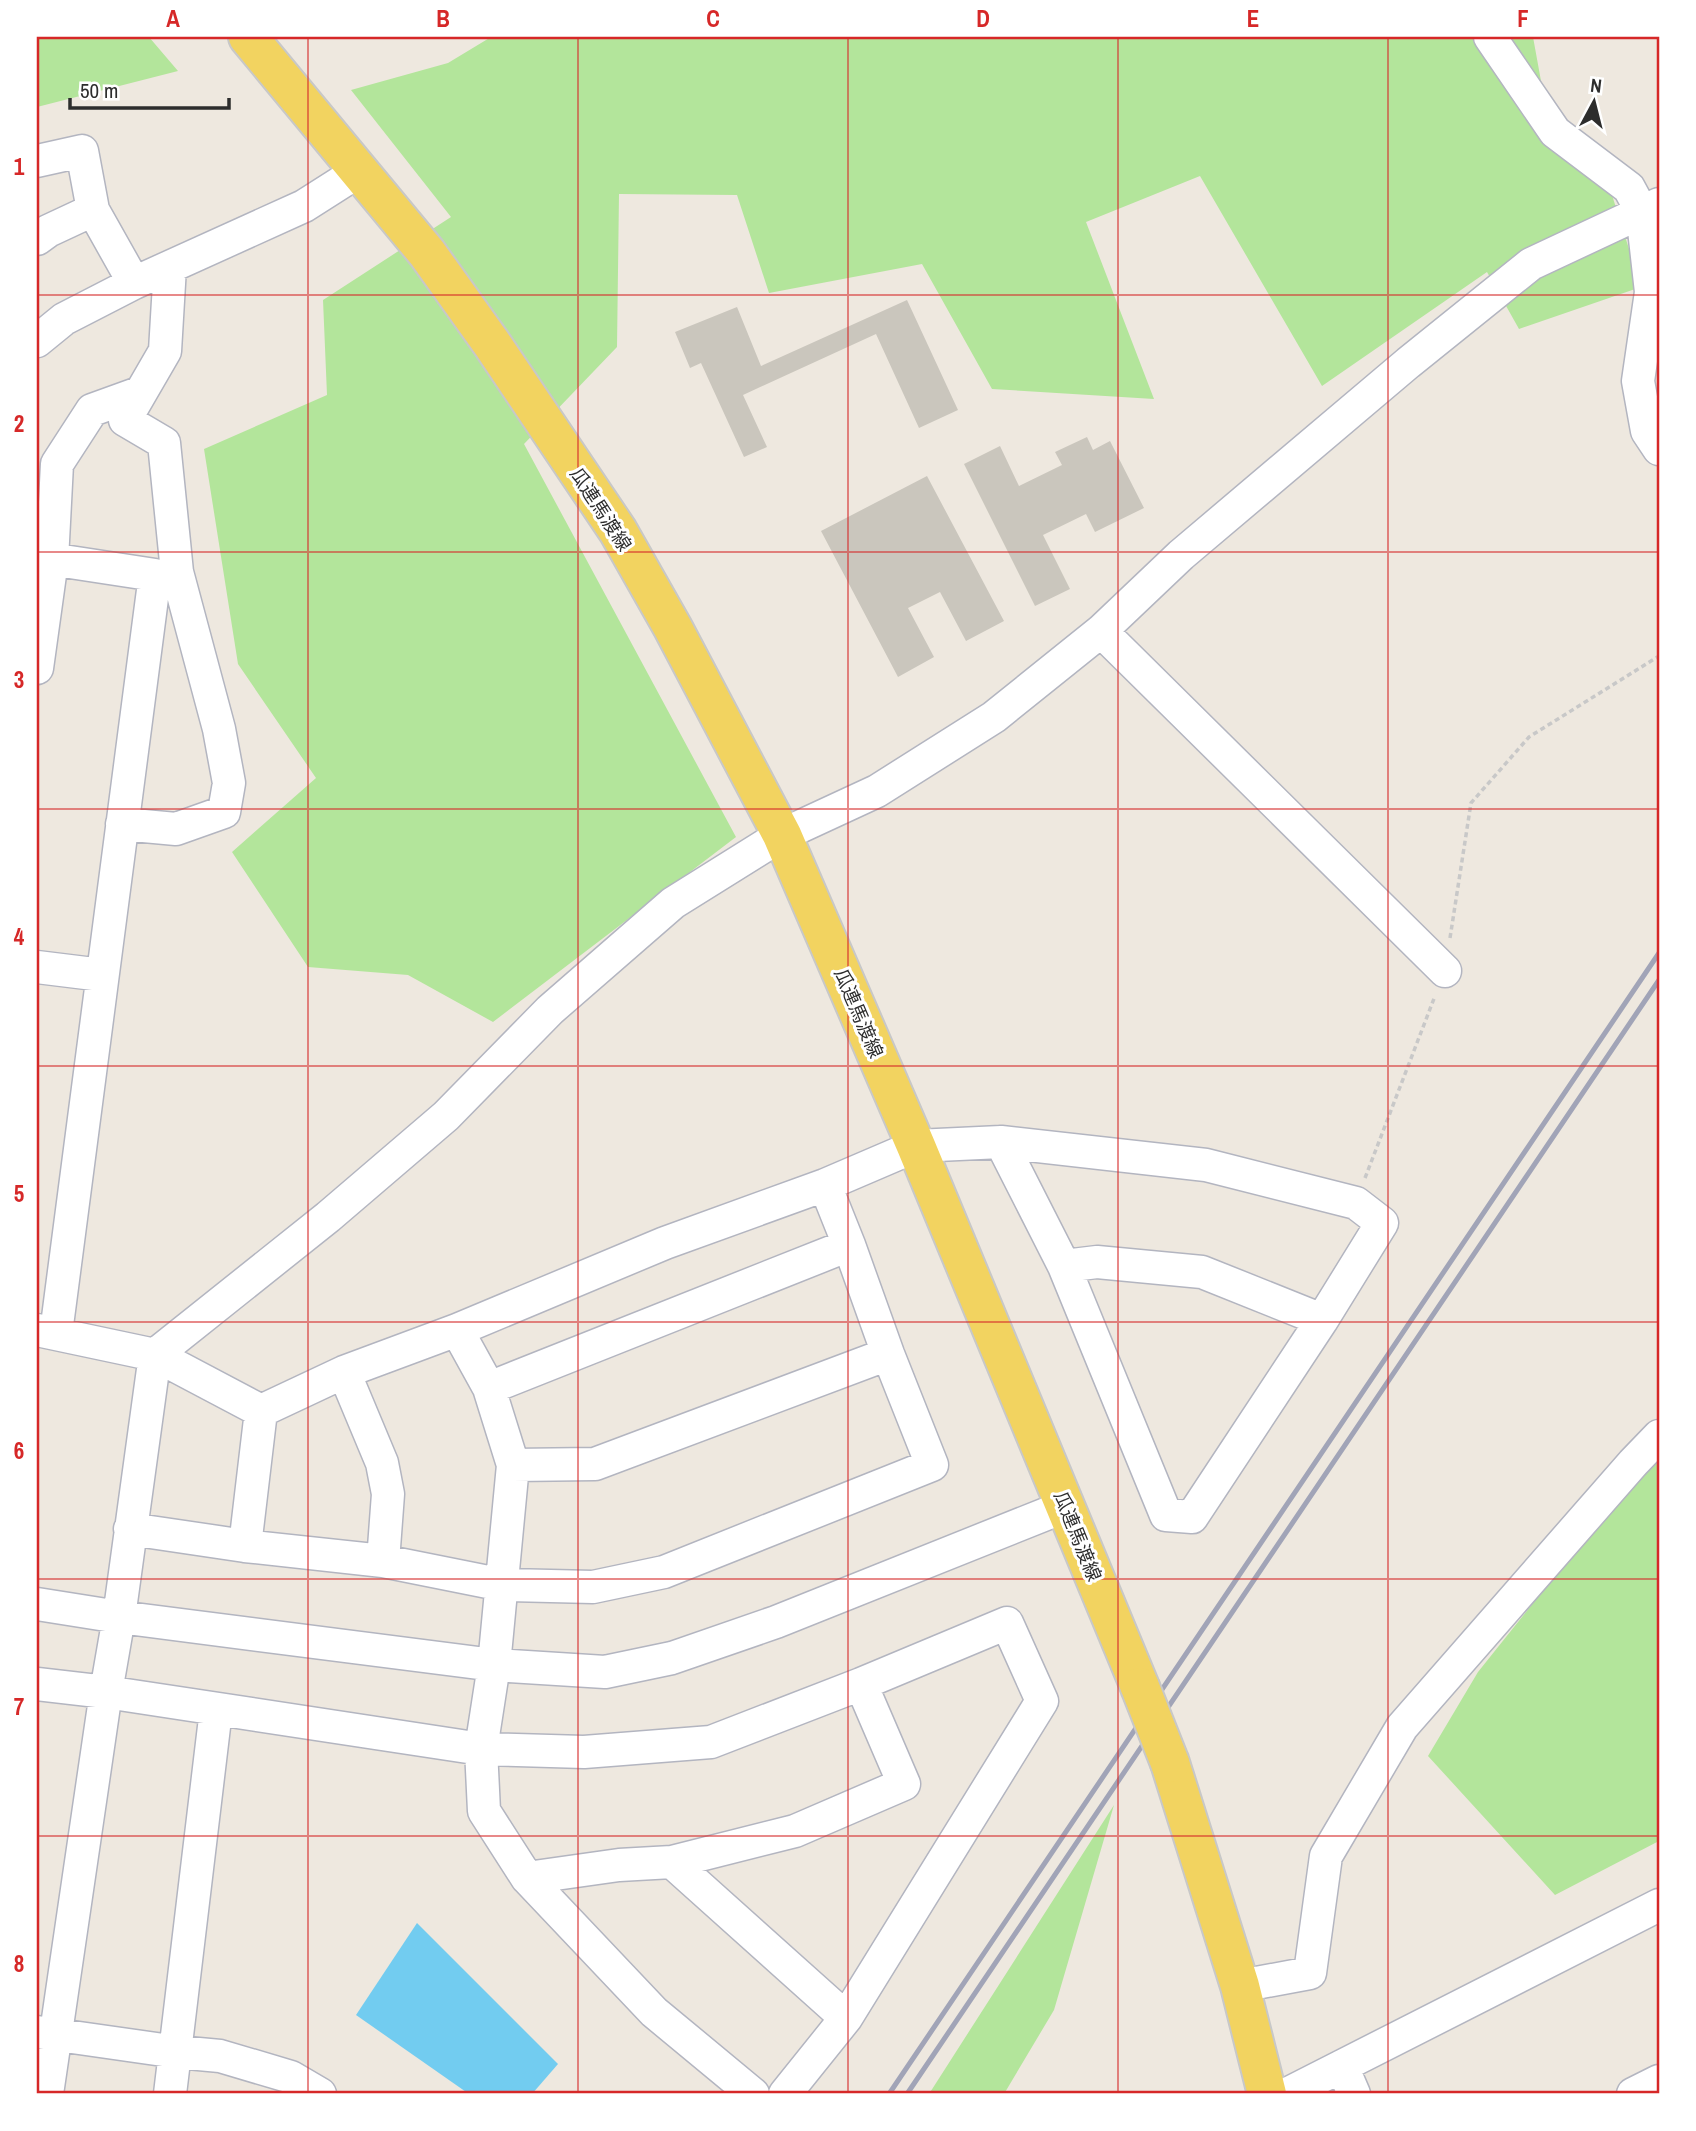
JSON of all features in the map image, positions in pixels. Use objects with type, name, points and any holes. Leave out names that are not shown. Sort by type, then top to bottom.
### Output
[{"type":"main road","name":"瓜連馬渡線","points":[[248,37],[427,253],[618,531],[673,628],[782,835],[916,1146],[1170,1763],[1240,1986],[1267,2094]]},
{"type":"street","points":[[1490,37],[1555,132],[1651,208],[1651,292],[1654,309],[1637,381],[1647,431],[1659,449]]},
{"type":"street","points":[[37,162],[82,151],[93,210],[134,283]]},
{"type":"street","points":[[37,341],[64,319],[134,283],[304,206],[359,171]]},
{"type":"street","points":[[47,2094],[47,2033],[119,1617],[155,1355],[328,1217],[446,1116],[550,1010],[673,903],[782,835],[877,791],[994,717],[1101,631],[1181,555],[1408,363],[1531,264],[1651,208]]},
{"type":"street","points":[[37,239],[93,210]]},
{"type":"street","points":[[122,824],[176,829],[224,812],[229,783],[219,729],[177,572],[164,443],[125,420],[165,351],[170,267]]},
{"type":"street","points":[[37,668],[44,558],[57,464],[92,410],[139,393]]},
{"type":"street","points":[[44,558],[155,575],[102,975],[46,1331],[155,1355],[261,1411]]},
{"type":"street","points":[[1101,631],[1445,971]]},
{"type":"street","points":[[37,967],[102,975]]},
{"type":"street","points":[[261,1411],[344,1372],[457,1330],[665,1243],[825,1185],[916,1146],[1001,1142],[1206,1165],[1356,1203],[1382,1223],[1322,1320],[1192,1517],[1167,1515],[1064,1266],[1001,1142]]},
{"type":"street","points":[[130,1529],[245,1546],[383,1561],[503,1585],[593,1587],[664,1572],[932,1465],[825,1185]]},
{"type":"street","points":[[489,1388],[849,1245]]},
{"type":"street","points":[[1064,1266],[1097,1262],[1202,1272],[1322,1320]]},
{"type":"street","points":[[457,1330],[489,1388],[513,1465],[494,1665],[481,1749],[484,1811],[527,1878],[654,2012],[753,2094]]},
{"type":"street","points":[[513,1465],[595,1464],[888,1354]]},
{"type":"street","points":[[344,1372],[383,1463],[388,1494],[383,1561]]},
{"type":"street","points":[[245,1546],[261,1411]]},
{"type":"street","points":[[1240,1986],[1310,1973],[1326,1856],[1402,1727],[1659,1436]]},
{"type":"street","points":[[37,1604],[494,1665],[604,1672],[672,1658],[776,1622],[1066,1506]]},
{"type":"street","points":[[37,1684],[481,1749],[584,1752],[711,1742],[861,1684],[1007,1623],[1042,1701],[845,2018],[785,2094]]},
{"type":"street","points":[[527,1878],[671,1862],[795,1831],[904,1784],[861,1684]]},
{"type":"street","points":[[170,2094],[216,1710]]},
{"type":"street","points":[[671,1862],[845,2018]]},
{"type":"street","points":[[1287,2094],[1348,2080],[1659,1905]]},
{"type":"street","points":[[47,2033],[220,2056],[291,2077],[320,2094]]},
{"type":"street","points":[[1633,2094],[1659,2081]]},
{"type":"path","points":[[1356,1203],[1445,971],[1471,803],[1529,737],[1659,656]]},
{"type":"green space","points":[[37,37],[149,37],[178,71],[37,107]]},
{"type":"green space","points":[[491,37],[1533,37],[1553,147],[1612,195],[1641,287],[1519,329],[1487,272],[1322,386],[1200,176],[1086,222],[1154,399],[992,389],[922,264],[769,293],[737,195],[619,194],[617,347],[524,444],[736,837],[493,1022],[408,975],[308,967],[232,852],[316,778],[238,664],[204,449],[327,395],[323,300],[451,217],[351,90],[448,63]]},
{"type":"green space","points":[[1659,1455],[1659,1841],[1555,1895],[1428,1756],[1478,1672],[1570,1557]]},
{"type":"green space","points":[[1114,1805],[1054,2010],[1004,2094],[929,2094]]},
{"type":"water","points":[[417,1923],[558,2064],[532,2094],[469,2094],[356,2015]]},
{"type":"building","points":[[907,300],[958,410],[919,428],[876,334],[743,395],[767,447],[744,457],[701,363],[690,368],[675,332],[737,307],[761,366]]},
{"type":"building","points":[[1087,437],[1093,450],[1110,441],[1144,508],[1095,532],[1086,514],[1043,535],[1070,589],[1035,606],[964,464],[1000,446],[1019,486],[1062,465],[1055,452]]},
{"type":"building","points":[[927,476],[1004,621],[966,641],[940,592],[908,608],[934,657],[898,677],[821,531]]},
{"type":"railway","points":[[889,2094],[1659,953]]},
{"type":"railway","points":[[907,2094],[1659,980]]}]
